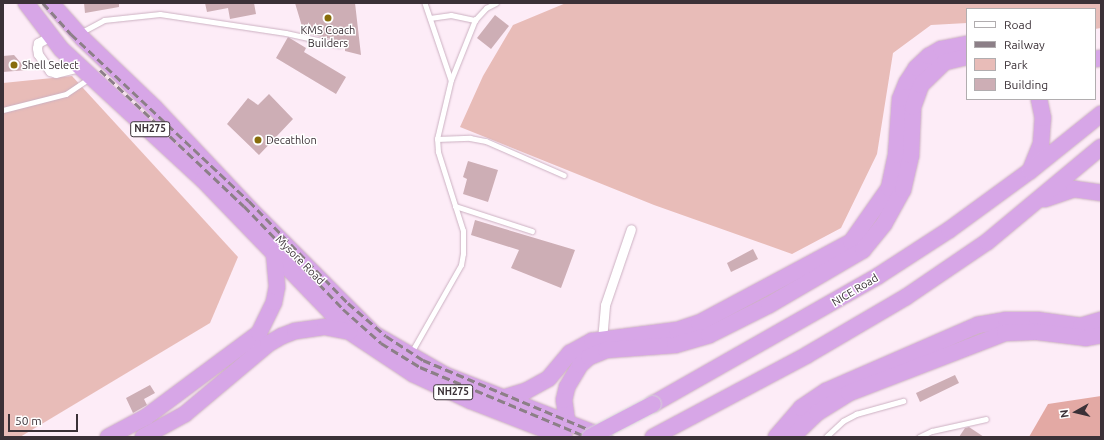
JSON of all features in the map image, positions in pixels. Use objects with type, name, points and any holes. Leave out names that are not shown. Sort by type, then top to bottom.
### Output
[{"type":"highway","name":"Mysore Road","points":[[26,3],[56,43],[86,72],[374,334],[410,357],[445,375],[567,421],[604,437]]},
{"type":"highway","name":"Mysore Road","points":[[51,3],[80,37],[154,108],[280,250],[350,332],[413,374],[471,400],[564,437]]},
{"type":"highway","points":[[56,43],[80,37]]},
{"type":"highway","points":[[503,398],[526,391],[549,378],[570,353],[592,341],[677,330],[698,323],[851,242],[889,188],[896,155],[900,99],[907,82],[916,68],[929,56],[941,49],[966,44]]},
{"type":"highway","points":[[567,421],[564,400],[567,387],[580,365],[589,357],[606,350],[674,345],[709,335],[827,273],[864,250],[884,224],[903,190],[911,155],[913,107],[921,85],[945,62],[966,57]]},
{"type":"highway","points":[[1030,171],[1041,144],[1043,118],[1039,100]]},
{"type":"highway","name":"NICE Road","points":[[590,437],[652,404],[878,276],[949,230],[1030,171],[1101,114]]},
{"type":"highway","points":[[653,437],[857,327],[906,297],[987,242],[1101,147]]},
{"type":"highway","points":[[1033,204],[1074,189],[1101,193]]},
{"type":"highway","points":[[108,437],[146,417],[259,333],[274,302],[277,287],[280,250]]},
{"type":"highway","points":[[776,437],[790,419],[814,399],[893,368],[991,322],[1037,320],[1081,326],[1101,320]]},
{"type":"highway","points":[[143,437],[184,414],[268,344],[282,336],[295,331],[325,327],[350,332]]},
{"type":"highway","points":[[792,437],[817,413],[893,368],[1005,333],[1038,332],[1086,338],[1101,335]]},
{"type":"street","points":[[56,43],[38,43],[38,54],[50,71],[56,73],[86,72]]},
{"type":"street","points":[[602,340],[605,305],[631,229]]},
{"type":"lane","points":[[424,3],[451,80]]},
{"type":"lane","points":[[410,357],[461,265],[464,243],[455,206],[438,152],[437,139],[451,80],[474,20],[486,8],[496,3]]},
{"type":"lane","points":[[80,37],[104,20],[160,14],[286,33],[340,45]]},
{"type":"lane","points":[[430,18],[451,16],[474,20]]},
{"type":"lane","points":[[3,110],[66,94],[86,72]]},
{"type":"lane","points":[[437,139],[470,138],[486,141],[564,176]]},
{"type":"lane","points":[[455,206],[532,231]]},
{"type":"lane","points":[[826,437],[843,421],[856,414],[903,401]]},
{"type":"lane","points":[[918,437],[932,431],[986,419]]},
{"type":"green space","points":[[566,3],[1101,3],[1101,28],[1096,29],[1096,8],[966,8],[966,23],[931,25],[893,53],[877,154],[841,228],[792,254],[654,205],[460,127],[483,76],[513,25]]},
{"type":"green space","points":[[72,76],[238,257],[210,323],[20,437],[3,437],[3,83]]},
{"type":"shaded area","points":[[1101,396],[1101,437],[1029,437],[1048,404]]},
{"type":"building","points":[[84,3],[119,3],[119,7],[85,13]]},
{"type":"building","points":[[205,3],[254,3],[256,14],[230,19],[228,8],[207,12]]},
{"type":"building","name":"KMS Coach Builders","points":[[295,3],[355,3],[361,55],[345,51],[345,42],[304,33]]},
{"type":"building","points":[[495,15],[509,26],[491,49],[477,38]]},
{"type":"building","points":[[288,37],[306,48],[304,52],[346,77],[336,94],[276,58]]},
{"type":"building","points":[[14,55],[27,70],[3,72],[3,56]]},
{"type":"building","name":"Decathlon","points":[[269,94],[293,119],[259,155],[227,124],[248,98],[258,105]]},
{"type":"building","points":[[468,161],[498,170],[488,202],[463,194],[467,179],[463,177]]},
{"type":"building","points":[[475,220],[575,250],[561,288],[511,268],[519,250],[471,235]]},
{"type":"building","points":[[753,249],[758,259],[731,272],[727,263]]},
{"type":"building","points":[[955,375],[959,383],[920,402],[916,393]]},
{"type":"building","points":[[150,385],[155,393],[144,399],[147,405],[133,413],[126,398]]},
{"type":"building","points":[[969,427],[984,437],[959,437],[965,428]]},
{"type":"railway","points":[[43,3],[71,34],[249,201],[348,303],[386,336],[423,360],[607,437]]},
{"type":"railway","points":[[100,70],[244,206],[343,309],[381,343],[420,367],[587,437]]},
{"type":"place","name":"KMS Coach Builders","points":[[328,18]]},
{"type":"place","name":"Shell Select","points":[[14,65]]},
{"type":"place","name":"Decathlon","points":[[258,140]]}]
